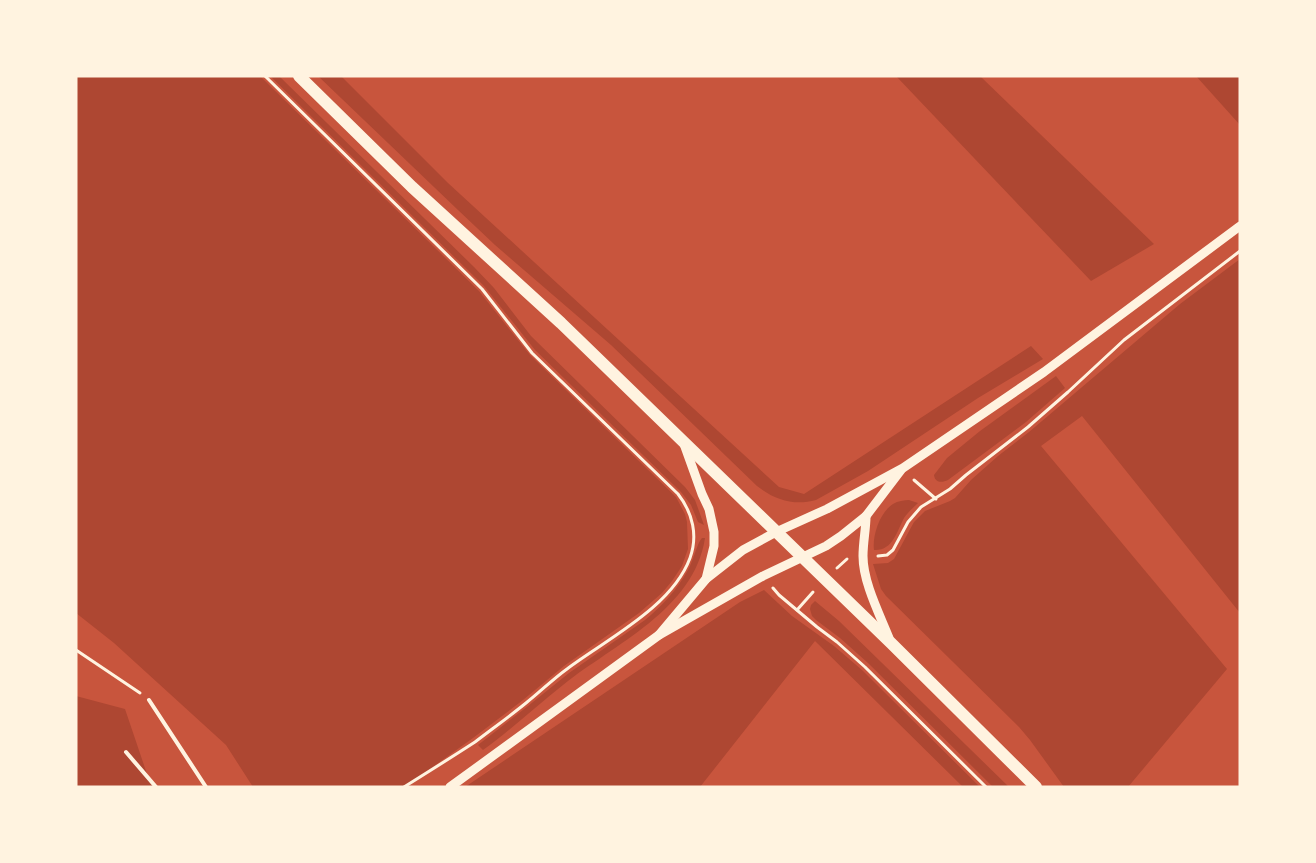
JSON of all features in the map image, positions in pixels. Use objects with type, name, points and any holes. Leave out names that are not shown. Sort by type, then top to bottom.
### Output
[{"type":"main road","points":[[299,76],[402,177],[561,323],[891,643],[1036,787]]},
{"type":"street","points":[[659,635],[706,579],[743,550],[776,532],[827,509],[903,468],[1044,372],[1240,226]]},
{"type":"street","points":[[684,444],[709,509],[714,532],[714,546],[706,579]]},
{"type":"street","points":[[450,787],[659,635],[763,576],[826,546],[866,516],[903,468]]},
{"type":"street","points":[[866,516],[863,557],[865,572],[891,643]]},
{"type":"lane","points":[[149,700],[206,787]]},
{"type":"lane","points":[[126,752],[156,787]]},
{"type":"path","points":[[265,76],[482,289],[532,353],[678,494],[686,504],[693,524],[694,531],[690,559],[675,584],[665,596],[642,616],[566,669],[526,703],[475,741],[404,787]]},
{"type":"path","points":[[873,557],[882,556],[894,550],[908,522],[921,507],[950,490],[966,475],[1028,427],[1124,340],[1240,251]]},
{"type":"path","points":[[903,468],[915,481],[936,498]]},
{"type":"path","points":[[763,576],[779,595],[865,667],[986,787]]},
{"type":"path","points":[[76,650],[149,700]]},
{"type":"shaded area","points":[[76,76],[260,76],[479,291],[530,355],[676,497],[685,514],[688,549],[682,566],[662,593],[639,613],[564,666],[523,700],[405,787],[253,787],[226,745],[114,643],[76,613]]},
{"type":"shaded area","points":[[270,76],[279,76],[474,267],[494,288],[531,336],[685,487],[695,500],[704,525],[698,522],[691,505],[681,492],[535,350],[484,286]]},
{"type":"shaded area","points":[[318,76],[341,76],[448,183],[779,487],[804,494],[1031,346],[1043,359],[978,398],[868,471],[816,500],[808,502],[785,501],[757,486],[611,345],[495,245]]},
{"type":"shaded area","points":[[896,76],[980,76],[1154,244],[1091,281]]},
{"type":"shaded area","points":[[1196,76],[1240,76],[1240,125]]},
{"type":"shaded area","points":[[1240,259],[1240,613],[1082,416],[1041,446],[1227,669],[1128,787],[1064,787],[1019,727],[886,596],[881,589],[873,564],[888,563],[894,559],[914,522],[925,511],[955,498],[971,480],[998,456],[1180,304]]},
{"type":"shaded area","points":[[1056,376],[1065,388],[1026,422],[948,480],[941,482],[936,480],[934,475],[947,458],[980,431]]},
{"type":"shaded area","points":[[909,500],[918,503],[904,518],[894,539],[886,547],[874,550],[874,538],[884,513],[895,503]]},
{"type":"shaded area","points":[[702,538],[705,538],[698,563],[685,586],[669,605],[649,623],[563,685],[483,750],[478,745],[569,673],[645,620],[657,609],[684,577]]},
{"type":"shaded area","points":[[764,590],[792,616],[834,646],[862,670],[980,787],[963,787],[815,641],[700,787],[465,787],[740,602]]},
{"type":"shaded area","points":[[815,601],[839,621],[1009,787],[993,787],[868,663],[816,620],[812,616],[810,609]]},
{"type":"shaded area","points":[[76,696],[125,709],[147,774],[156,787],[76,787]]}]
